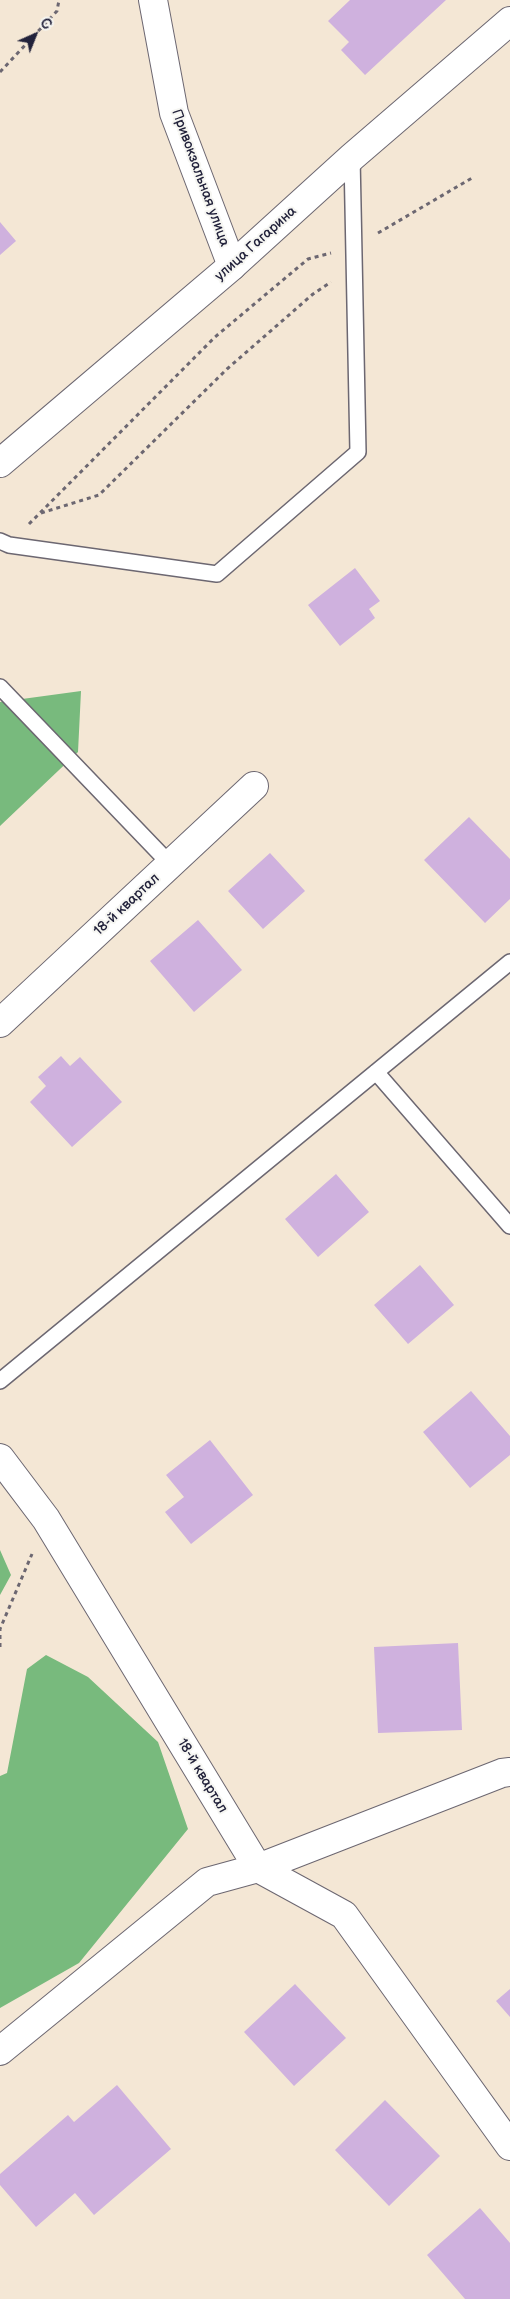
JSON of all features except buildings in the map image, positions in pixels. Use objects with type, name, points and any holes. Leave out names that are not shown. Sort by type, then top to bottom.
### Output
[{"type":"street","name":"Привокзальная улица","points":[[153,0],[174,113],[232,266]]},
{"type":"street","name":"улица Гагарина","points":[[0,463],[232,266],[352,157],[510,21]]},
{"type":"street","name":"18-й квартал","points":[[0,1023],[254,786]]},
{"type":"street","name":"18-й квартал","points":[[0,1458],[46,1519],[258,1868]]},
{"type":"street","points":[[0,2051],[206,1882],[258,1868],[502,1773],[510,1772]]},
{"type":"street","points":[[258,1868],[344,1915],[510,2146]]},
{"type":"lane","points":[[4,543],[218,574],[358,452],[352,157]]},
{"type":"lane","points":[[0,687],[170,864]]},
{"type":"lane","points":[[0,1381],[510,962]]},
{"type":"lane","points":[[376,1072],[510,1226]]},
{"type":"path","points":[[0,72],[57,11],[59,0]]},
{"type":"path","points":[[4,543],[40,513],[222,331],[308,258],[355,246],[472,178]]},
{"type":"path","points":[[40,513],[99,495],[227,369],[313,294],[338,278],[355,246]]},
{"type":"path","points":[[0,1647],[0,1628],[46,1519]]},
{"type":"green space","points":[[81,691],[78,752],[0,826],[0,702]]},
{"type":"green space","points":[[0,1550],[11,1575],[0,1595]]},
{"type":"green space","points":[[46,1655],[88,1677],[158,1742],[188,1829],[79,1963],[0,2008],[0,1776],[7,1773],[27,1669]]}]
